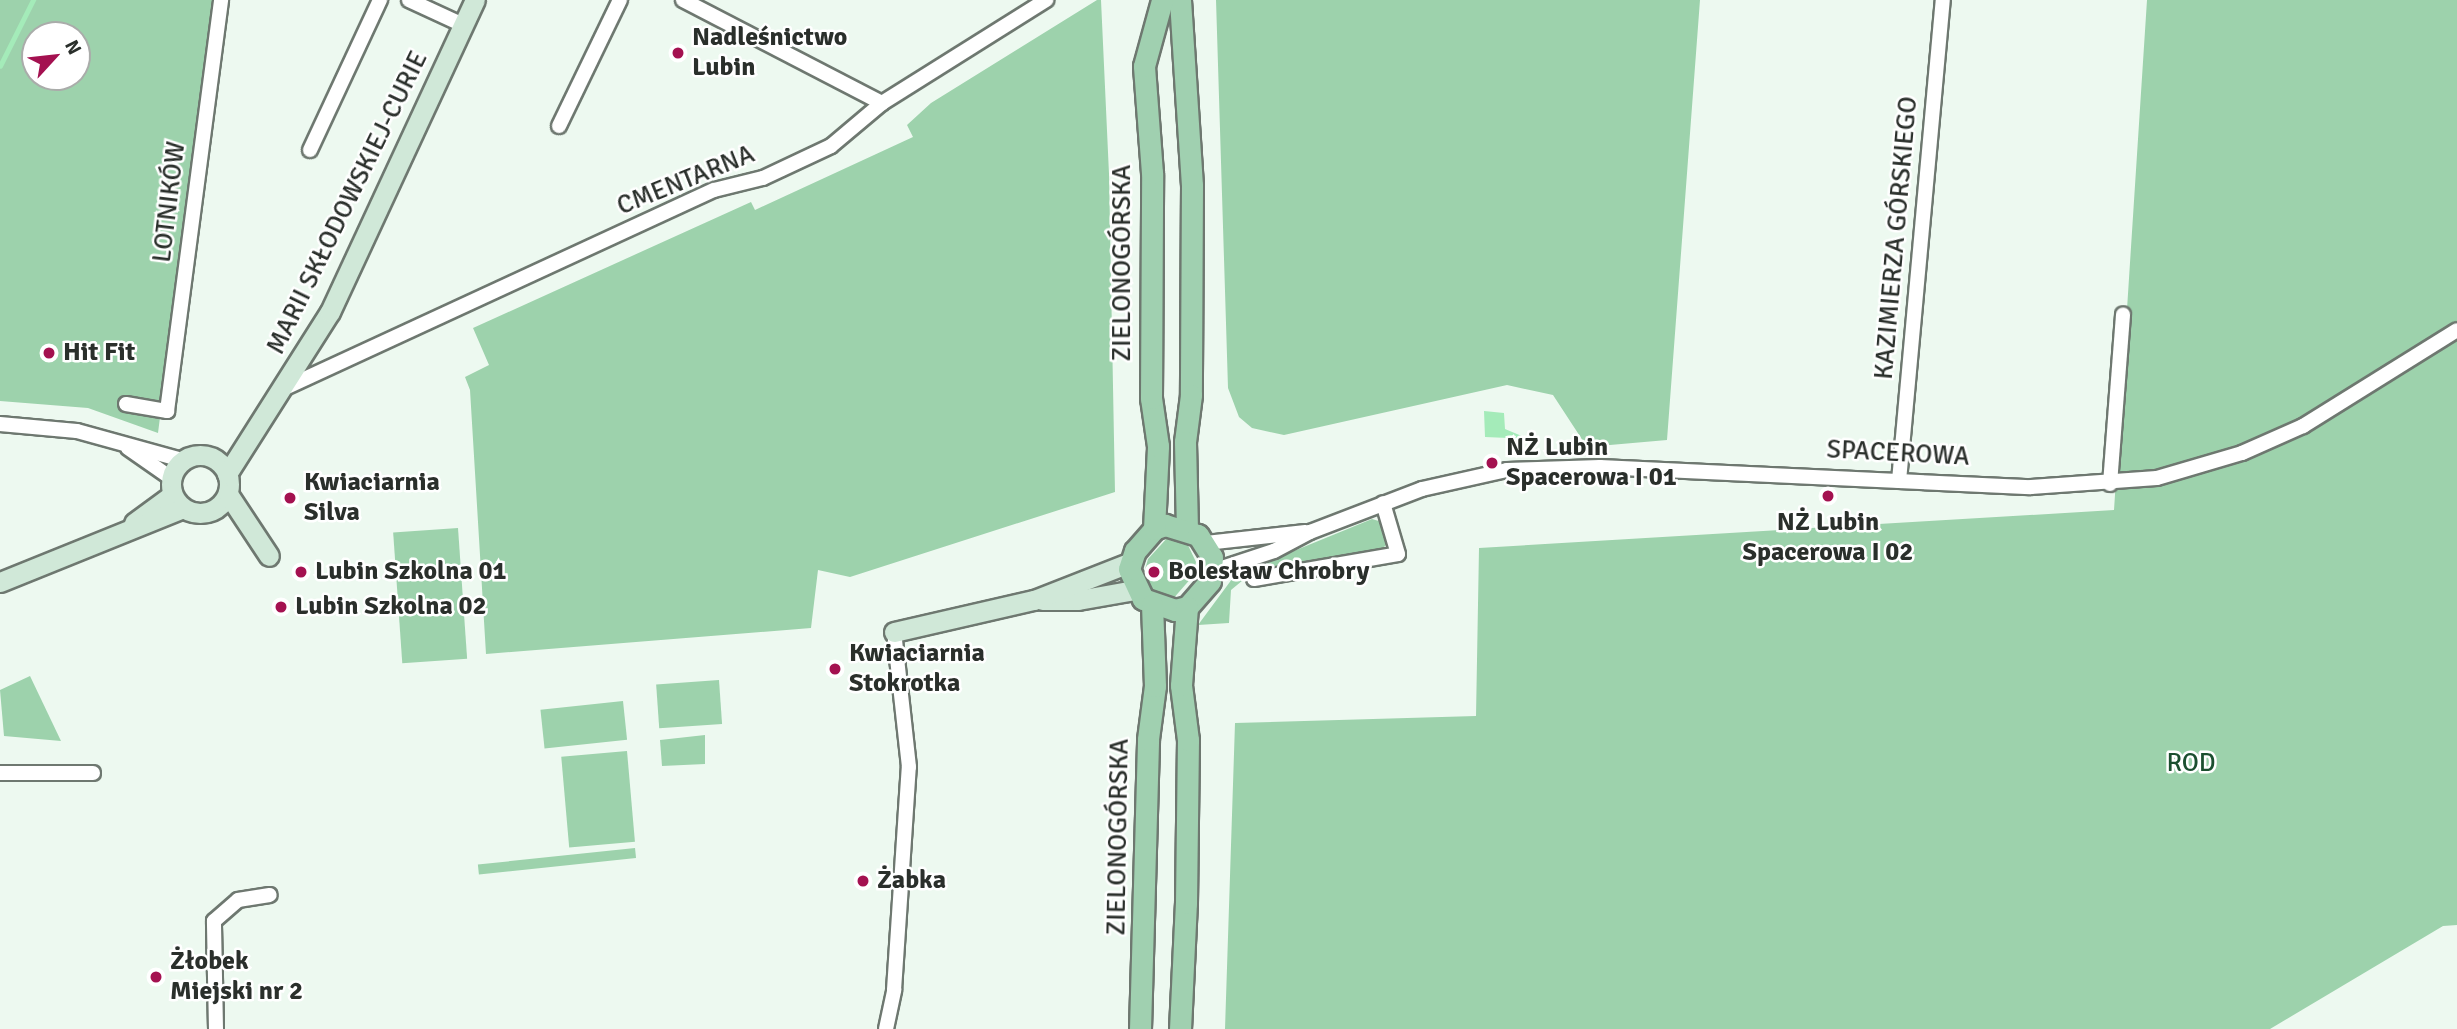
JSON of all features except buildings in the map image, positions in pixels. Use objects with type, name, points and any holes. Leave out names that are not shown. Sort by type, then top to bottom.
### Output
[{"type":"main road","name":"ZIELONOGÓRSKA","points":[[1154,528],[1158,446],[1151,398],[1152,173],[1144,66],[1162,0]]},
{"type":"main road","points":[[1180,0],[1192,185],[1191,395],[1185,442],[1187,528]]},
{"type":"main road","points":[[1180,1029],[1186,903],[1188,740],[1181,685],[1187,607],[1207,586],[1213,571],[1206,543],[1187,528],[1154,528],[1129,563],[1135,590],[1152,606],[1187,607]]},
{"type":"main road","name":"ZIELONOGÓRSKA","points":[[1140,1029],[1148,739],[1155,686],[1152,606]]},
{"type":"street","name":"LOTNIKÓW","points":[[125,404],[167,411],[221,0]]},
{"type":"street","points":[[310,150],[380,0]]},
{"type":"street","points":[[409,0],[463,25]]},
{"type":"street","name":"MARII SKŁODOWSKIEJ-CURIE","points":[[222,466],[260,423],[285,388],[330,312],[475,0]]},
{"type":"street","points":[[559,126],[620,0]]},
{"type":"street","points":[[683,0],[882,103]]},
{"type":"street","name":"CMENTARNA","points":[[285,388],[714,190],[763,178],[831,146],[882,103],[1046,0]]},
{"type":"street","name":"KAZIMIERZA GÓRSKIEGO","points":[[1899,481],[1943,0]]},
{"type":"street","points":[[2109,484],[2123,314]]},
{"type":"street","name":"SPACEROWA","points":[[1213,571],[1274,551],[1310,532],[1383,503],[1453,480],[1541,467],[2031,487],[2109,484],[2157,478],[2268,443],[2457,330]]},
{"type":"street","points":[[0,424],[57,428],[182,460],[205,455],[222,466],[222,501],[267,554]]},
{"type":"street","points":[[124,445],[175,494],[206,513],[222,501]]},
{"type":"street","points":[[0,582],[128,528],[149,525],[175,494],[182,460]]},
{"type":"street","points":[[1254,579],[1398,554],[1383,503]]},
{"type":"street","name":"SPACEROWA","points":[[1206,543],[1310,532]]},
{"type":"street","points":[[886,1029],[894,990],[909,767],[894,632],[1034,600],[1129,563]]},
{"type":"street","points":[[1034,600],[1078,600],[1135,590]]},
{"type":"street","points":[[0,773],[93,773]]},
{"type":"street","points":[[216,1029],[214,921],[238,900],[270,895]]},
{"type":"green space","points":[[0,0],[213,0],[158,433],[88,408],[0,401]]},
{"type":"green space","points":[[1101,0],[1109,174],[1115,492],[850,577],[818,570],[811,628],[486,654],[470,390],[465,377],[489,365],[473,328],[751,202],[755,210],[913,137],[907,125],[931,103]]},
{"type":"green space","points":[[1216,0],[1700,0],[1667,440],[1587,447],[1553,395],[1507,385],[1284,435],[1252,428],[1239,417],[1228,388]]},
{"type":"green space","name":"ROD","points":[[2147,0],[2457,0],[2457,925],[2443,926],[2270,1029],[1225,1029],[1235,723],[1476,716],[1479,548],[2114,510]]},
{"type":"green space","points":[[1372,519],[1382,522],[1389,542],[1382,549],[1254,571],[1231,590],[1229,623],[1198,625],[1235,575]]},
{"type":"green space","points":[[458,528],[467,659],[402,663],[393,533]]},
{"type":"green space","points":[[1169,536],[1187,543],[1196,562],[1193,576],[1172,600],[1150,591],[1144,573],[1148,559]]},
{"type":"green space","points":[[30,676],[61,741],[4,736],[0,690]]},
{"type":"green space","points":[[719,680],[722,724],[659,728],[656,684]]},
{"type":"green space","points":[[623,701],[627,740],[545,748],[540,710]]},
{"type":"green space","points":[[705,735],[705,764],[662,766],[660,740]]},
{"type":"green space","points":[[627,751],[635,842],[569,847],[561,757]]},
{"type":"green space","points":[[635,848],[636,858],[479,874],[478,865]]},
{"type":"shaded area","points":[[1484,411],[1504,413],[1505,429],[1529,439],[1485,437]]},
{"type":"waterway","points":[[0,66],[33,0]]},
{"type":"place","name":"Nadleśnictwo Lubin","points":[[678,53]]},
{"type":"place","name":"Hit Fit","points":[[49,353]]},
{"type":"place","name":"NŻ Lubin Spacerowa I 01","points":[[1492,463]]},
{"type":"place","name":"NŻ Lubin Spacerowa I 02","points":[[1828,496]]},
{"type":"place","name":"Kwiaciarnia Silva","points":[[290,498]]},
{"type":"place","name":"Lubin Szkolna 01","points":[[301,572]]},
{"type":"place","name":"Bolesław Chrobry","points":[[1154,572]]},
{"type":"place","name":"Lubin Szkolna 02","points":[[281,607]]},
{"type":"place","name":"Kwiaciarnia Stokrotka","points":[[835,669]]},
{"type":"place","name":"Żabka","points":[[863,881]]},
{"type":"place","name":"Żłobek Miejski nr 2","points":[[156,977]]}]
